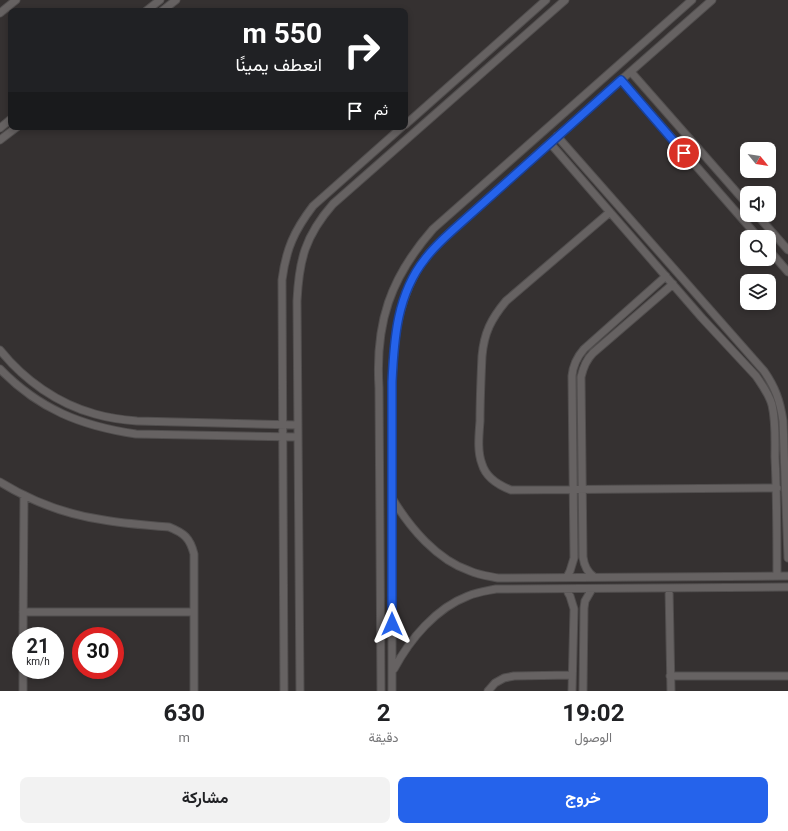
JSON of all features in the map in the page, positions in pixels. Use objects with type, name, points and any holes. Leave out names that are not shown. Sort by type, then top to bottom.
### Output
[{"type":"street","points":[[0,12],[16,0]]},
{"type":"street","points":[[150,8],[160,0]]},
{"type":"street","points":[[166,8],[176,0]]},
{"type":"street","points":[[408,121],[546,0]]},
{"type":"street","points":[[300,691],[297,301],[298,280],[306,246],[322,217],[333,204],[565,0]]},
{"type":"street","points":[[381,691],[378,350],[385,312],[399,276],[420,244],[433,230],[692,0]]},
{"type":"street","points":[[392,691],[392,382],[395,335],[404,296],[416,273],[441,241],[557,136],[712,0]]},
{"type":"street","points":[[631,72],[740,196]]},
{"type":"street","points":[[621,80],[752,230]]},
{"type":"street","points":[[0,128],[8,121]]},
{"type":"street","points":[[0,140],[13,130]]},
{"type":"street","points":[[284,691],[282,280],[284,264],[288,248],[295,233],[303,219],[314,206],[399,130]]},
{"type":"street","points":[[557,136],[764,371],[771,382],[777,394],[783,421],[788,558]]},
{"type":"street","points":[[550,143],[707,324],[756,376],[768,395],[772,405],[774,417],[777,488],[777,576]]},
{"type":"street","points":[[610,212],[506,301],[491,321],[483,344],[479,447],[482,465],[486,474],[501,487],[511,490],[777,488]]},
{"type":"street","points":[[763,222],[788,250]]},
{"type":"street","points":[[776,258],[788,272]]},
{"type":"street","points":[[566,577],[570,571],[574,558],[572,376],[574,364],[584,348],[666,276]]},
{"type":"street","points":[[594,577],[587,570],[583,562],[581,377],[584,366],[589,357],[673,284]]},
{"type":"street","points":[[0,350],[17,369],[53,396],[94,414],[115,419],[137,421],[298,425]]},
{"type":"street","points":[[0,369],[23,390],[52,409],[90,425],[113,431],[136,434],[298,437]]},
{"type":"street","points":[[0,482],[24,495],[72,514],[103,520],[169,527],[186,537],[194,554],[194,691]]},
{"type":"street","points":[[23,627],[24,495]]},
{"type":"street","points":[[392,498],[415,530],[428,544],[443,556],[456,565],[469,571],[498,578],[788,576]]},
{"type":"street","points":[[393,671],[402,654],[421,630],[444,610],[455,602],[468,596],[496,589],[788,587]]},
{"type":"street","points":[[669,588],[670,691]]},
{"type":"street","points":[[566,589],[570,596],[574,610],[572,691]]},
{"type":"street","points":[[583,691],[584,608],[588,594],[592,589]]},
{"type":"street","points":[[23,612],[194,612]]},
{"type":"street","points":[[488,691],[495,683],[504,678],[514,676],[572,675]]},
{"type":"street","points":[[670,676],[788,676]]},
{"type":"street","points":[[23,679],[23,691]]},
{"type":"route","points":[[392,624],[392,382],[395,335],[404,296],[416,273],[441,241],[621,80],[684,153]]}]
